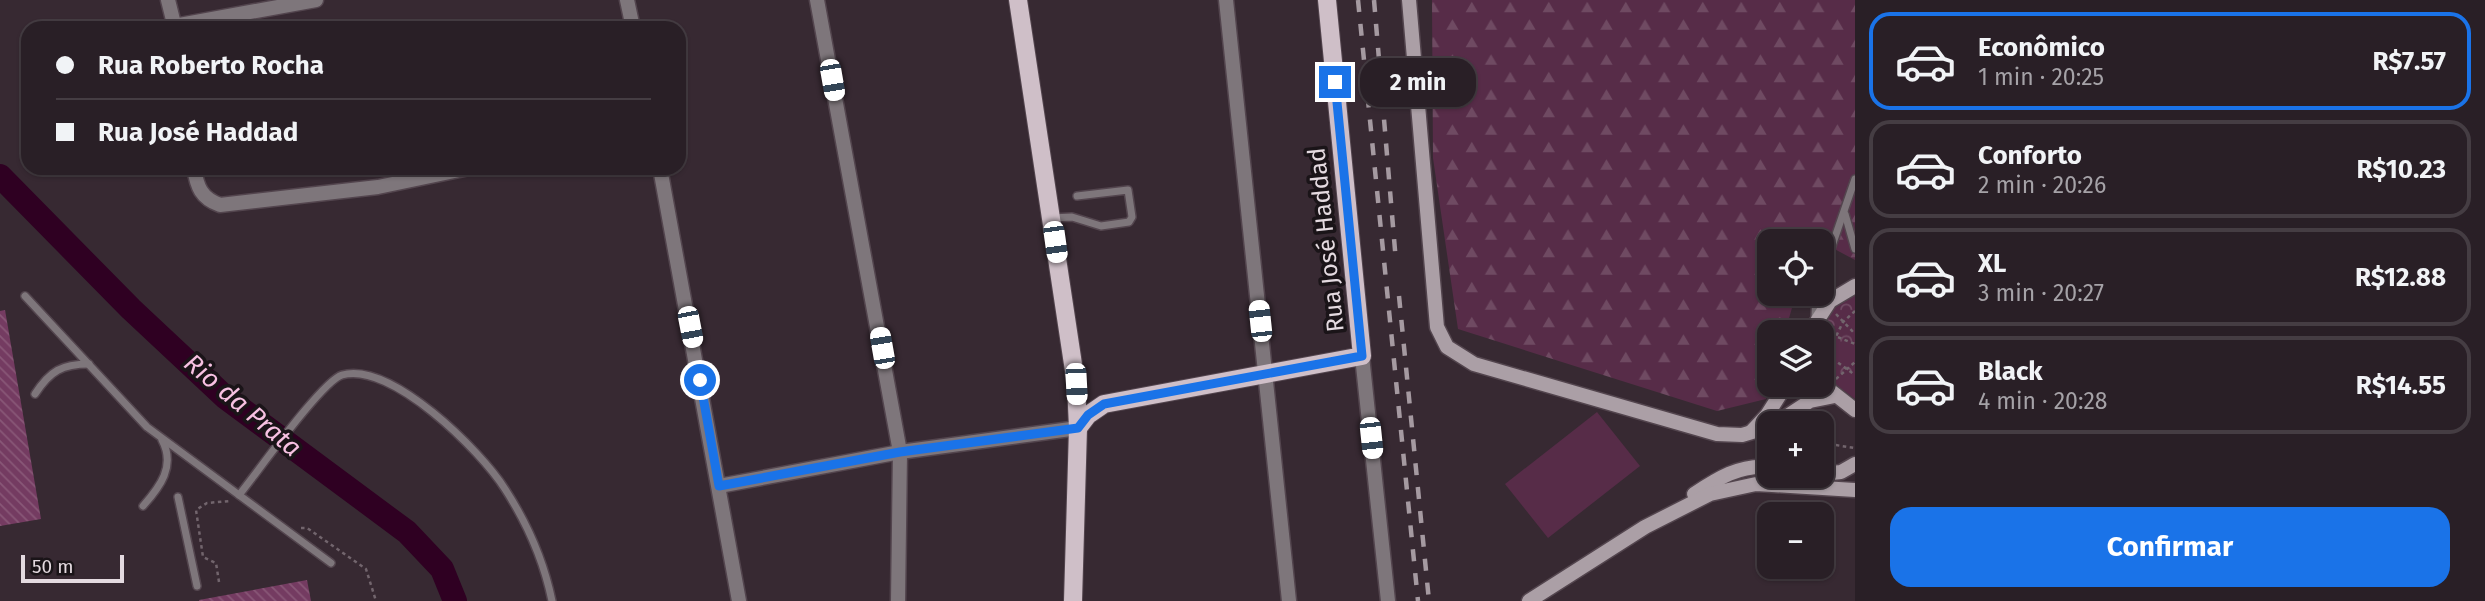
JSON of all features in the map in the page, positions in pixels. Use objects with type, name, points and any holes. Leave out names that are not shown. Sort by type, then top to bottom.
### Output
[{"type":"main road","points":[[1018,0],[1076,384],[1078,428],[1073,601]]},
{"type":"main road","name":"Rua José Haddad","points":[[1327,0],[1362,356]]},
{"type":"main road","points":[[1078,428],[1088,415],[1104,404],[1362,356]]},
{"type":"main road","points":[[1076,384],[1089,397],[1104,404]]},
{"type":"street","points":[[168,0],[173,21]]},
{"type":"street","points":[[206,21],[316,0]]},
{"type":"street","points":[[627,0],[632,21]]},
{"type":"street","points":[[817,0],[900,452],[898,601]]},
{"type":"street","points":[[1226,0],[1289,601]]},
{"type":"street","points":[[1409,0],[1437,327],[1447,347],[1474,364],[1699,430],[1726,436],[1757,431]]},
{"type":"street","points":[[195,175],[198,188],[208,200],[220,205],[378,187],[435,175]]},
{"type":"street","points":[[661,175],[739,601]]},
{"type":"street","points":[[1834,293],[1855,286]]},
{"type":"street","name":"Rua José Haddad","points":[[1362,356],[1388,601]]},
{"type":"street","points":[[1834,395],[1853,410]]},
{"type":"street","points":[[1748,434],[1767,415],[1778,397]]},
{"type":"street","points":[[1795,411],[1817,397]]},
{"type":"street","points":[[719,486],[900,452],[1078,428]]},
{"type":"street","points":[[1834,473],[1855,464]]},
{"type":"street","points":[[1529,601],[1727,474],[1757,468]]},
{"type":"street","points":[[1668,514],[1710,494],[1741,485],[1855,490]]},
{"type":"lane","points":[[1834,240],[1855,179]]},
{"type":"lane","points":[[1051,218],[1072,216],[1101,226],[1129,222],[1132,217],[1128,190],[1077,196]]},
{"type":"lane","points":[[1844,210],[1855,249]]},
{"type":"lane","points":[[24,296],[147,427],[237,499],[285,528],[331,563]]},
{"type":"lane","points":[[35,394],[54,369],[70,364],[89,364]]},
{"type":"lane","points":[[237,499],[323,390],[339,375],[359,372],[394,385],[441,420],[505,488],[546,572],[552,601]]},
{"type":"lane","points":[[143,506],[158,489],[167,470],[168,450],[160,436]]},
{"type":"lane","points":[[178,498],[197,586]]},
{"type":"path","points":[[1828,306],[1855,334]]},
{"type":"path","points":[[1855,311],[1843,322],[1835,336],[1831,354],[1855,375]]},
{"type":"path","points":[[1835,336],[1855,344]]},
{"type":"path","points":[[1834,383],[1855,362]]},
{"type":"path","points":[[1834,444],[1855,447]]},
{"type":"path","points":[[219,582],[216,563],[203,557],[196,510],[207,503],[237,499]]},
{"type":"path","points":[[285,528],[307,528],[366,569],[376,601]]},
{"type":"green space","points":[[1432,0],[1855,0],[1855,260],[1834,249],[1834,229],[1757,229],[1757,306],[1793,306],[1788,320],[1757,320],[1757,397],[1766,399],[1717,411],[1458,329],[1433,158]]},
{"type":"green space","points":[[1855,294],[1855,399],[1834,383],[1834,320],[1826,320],[1842,300]]},
{"type":"green space","points":[[1597,412],[1640,466],[1548,538],[1505,484]]},
{"type":"building","points":[[5,310],[41,519],[0,526],[0,311]]},
{"type":"building","points":[[307,580],[311,601],[199,601],[199,600]]},
{"type":"waterway","name":"Rio da Prata","points":[[0,176],[131,309],[225,397],[407,532],[442,569],[455,601]]},
{"type":"railway","points":[[1358,0],[1418,601]]},
{"type":"railway","points":[[1374,0],[1396,262]]},
{"type":"railway","points":[[1399,296],[1429,601]]},
{"type":"route","points":[[700,380],[719,486],[900,452],[1078,428],[1088,415],[1104,404],[1362,356],[1335,82]]}]
